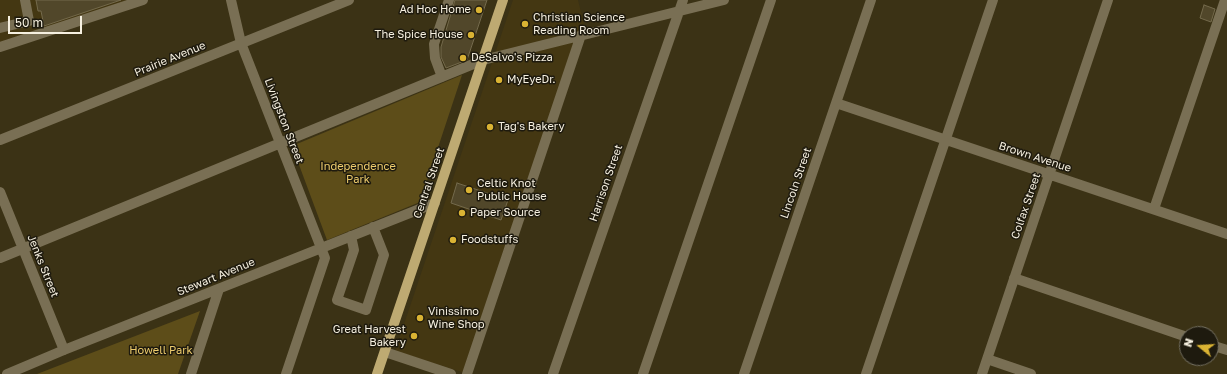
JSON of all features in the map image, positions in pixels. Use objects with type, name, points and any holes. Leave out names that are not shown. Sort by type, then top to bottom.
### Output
[{"type":"main road","name":"Central Street","points":[[378,374],[503,0]]},
{"type":"street","points":[[0,28],[29,21],[25,0]]},
{"type":"street","points":[[0,47],[143,0]]},
{"type":"street","name":"Livingston Street","points":[[231,0],[241,43],[325,258],[286,374]]},
{"type":"street","name":"Prairie Avenue","points":[[0,140],[349,0]]},
{"type":"street","points":[[442,77],[435,58],[434,44],[449,0]]},
{"type":"street","name":"Harrison Street","points":[[553,374],[683,0]]},
{"type":"street","points":[[0,258],[483,60],[724,0]]},
{"type":"street","points":[[643,374],[771,0]]},
{"type":"street","name":"Lincoln Street","points":[[744,374],[871,0]]},
{"type":"street","points":[[866,374],[993,0]]},
{"type":"street","name":"Colfax Street","points":[[982,374],[1108,0]]},
{"type":"street","points":[[1154,209],[1225,0]]},
{"type":"street","points":[[467,374],[581,35]]},
{"type":"street","name":"Brown Avenue","points":[[836,103],[1227,234]]},
{"type":"street","name":"Jenks Street","points":[[0,192],[64,350]]},
{"type":"street","name":"Stewart Avenue","points":[[7,374],[435,203]]},
{"type":"street","points":[[351,236],[354,250],[337,300],[366,310],[384,255],[373,227]]},
{"type":"street","points":[[1014,278],[1179,334]]},
{"type":"street","points":[[191,374],[219,289]]},
{"type":"street","points":[[385,352],[437,371],[451,374]]},
{"type":"street","points":[[987,359],[1031,374]]},
{"type":"shaded area","points":[[0,0],[147,0],[0,47]]},
{"type":"shaded area","points":[[513,0],[578,0],[586,33],[465,373],[395,351]]},
{"type":"green space","name":"Independence Park","points":[[462,75],[420,202],[327,240],[292,146]]},
{"type":"green space","name":"Howell Park","points":[[200,311],[178,374],[37,374]]},
{"type":"building","points":[[36,0],[121,0],[44,26],[41,11],[38,11]]},
{"type":"building","points":[[455,0],[487,0],[467,60],[446,68],[441,57],[441,47]]},
{"type":"building","points":[[1204,5],[1215,9],[1211,22],[1200,18]]},
{"type":"building","points":[[457,183],[508,200],[501,220],[451,203]]},
{"type":"place","name":"Ad Hoc Home","points":[[479,10]]},
{"type":"place","name":"Christian Science Reading Room","points":[[525,24]]},
{"type":"place","name":"The Spice House","points":[[471,35]]},
{"type":"place","name":"DeSalvo's Pizza","points":[[463,58]]},
{"type":"place","name":"MyEyeDr.","points":[[499,80]]},
{"type":"place","name":"Tag's Bakery","points":[[490,127]]},
{"type":"place","name":"Celtic Knot Public House","points":[[469,190]]},
{"type":"place","name":"Paper Source","points":[[462,213]]},
{"type":"place","name":"Foodstuffs","points":[[453,240]]},
{"type":"place","name":"Vinissimo Wine Shop","points":[[420,318]]},
{"type":"place","name":"Great Harvest Bakery","points":[[414,336]]}]
